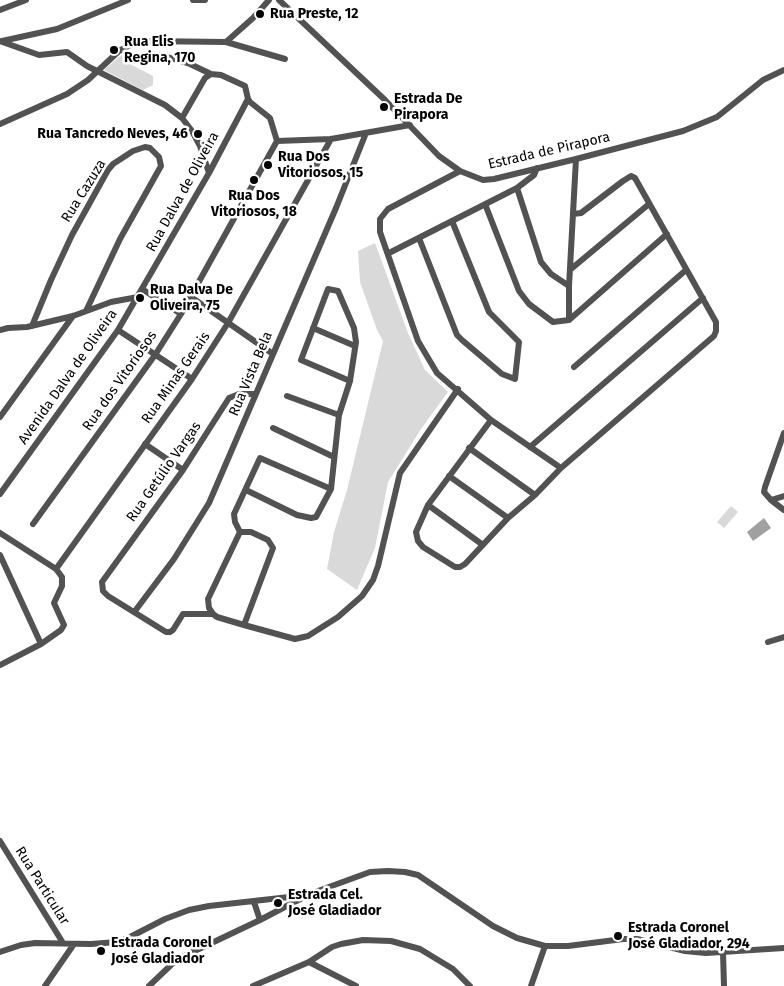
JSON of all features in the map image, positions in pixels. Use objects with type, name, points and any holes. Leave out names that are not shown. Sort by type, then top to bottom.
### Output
[{"type":"street","points":[[0,10],[26,0]]},
{"type":"street","points":[[1,41],[57,28],[128,0]]},
{"type":"street","points":[[194,0],[205,0]]},
{"type":"street","points":[[226,42],[254,18],[269,0]]},
{"type":"street","name":"Estrada de Pirapora","points":[[279,0],[410,125],[439,156],[460,171],[483,180],[576,159],[703,124],[727,110],[763,80],[784,70]]},
{"type":"street","points":[[1,41],[39,55],[67,52],[86,66],[165,105],[182,118],[192,131],[210,173]]},
{"type":"street","points":[[0,124],[67,94],[98,71],[119,51],[143,41],[226,42],[285,59]]},
{"type":"street","points":[[161,55],[204,69],[211,74],[221,75],[242,83],[247,90],[248,99],[270,118],[277,141],[331,139],[410,125]]},
{"type":"street","points":[[182,118],[205,78],[211,74]]},
{"type":"street","name":"Rua Dalva de Oliveira","points":[[138,297],[210,173],[248,99]]},
{"type":"street","name":"Rua Vista Bela","points":[[134,611],[174,559],[209,503],[366,133]]},
{"type":"street","name":"Rua Minas Gerais","points":[[56,569],[192,379],[228,323],[331,139]]},
{"type":"street","name":"Rua dos Vitoriosos","points":[[33,524],[155,355],[191,297],[277,141]]},
{"type":"street","name":"Rua Cazuza","points":[[32,326],[72,235],[108,170],[133,151],[144,147],[150,148],[159,157],[161,166],[120,239],[86,311]]},
{"type":"street","points":[[569,320],[576,159]]},
{"type":"street","points":[[389,253],[517,188],[534,175],[536,168]]},
{"type":"street","points":[[460,171],[385,212],[380,219],[379,229],[422,348],[437,373],[458,389],[491,420],[561,468]]},
{"type":"street","points":[[491,420],[428,505],[416,532],[418,541],[423,547],[453,566],[458,567],[465,564],[508,518],[535,495],[561,468],[714,336],[716,331],[716,322],[635,178],[632,176],[621,182],[581,213],[573,214]]},
{"type":"street","points":[[517,188],[540,262],[551,274],[569,286]]},
{"type":"street","points":[[485,204],[519,291],[529,304],[552,322],[569,320],[667,234]]},
{"type":"street","points":[[570,269],[649,204]]},
{"type":"street","points":[[419,238],[457,335],[502,374],[515,379],[519,342],[489,312],[452,221]]},
{"type":"street","points":[[574,367],[686,270]]},
{"type":"street","points":[[142,289],[181,314]]},
{"type":"street","points":[[246,490],[297,515],[311,518],[316,517],[331,489],[339,415],[350,381],[355,346],[354,328],[338,291],[328,290],[301,360],[350,381]]},
{"type":"street","points":[[0,330],[32,326],[73,316],[111,302],[138,297]]},
{"type":"street","name":"Avenida Dalva de Oliveira","points":[[0,494],[118,330],[138,297]]},
{"type":"street","points":[[191,297],[273,354]]},
{"type":"street","points":[[530,447],[702,298]]},
{"type":"street","points":[[0,417],[73,316]]},
{"type":"street","points":[[313,328],[355,346]]},
{"type":"street","points":[[118,330],[192,379]]},
{"type":"street","points":[[134,611],[166,632],[173,630],[183,614],[213,614],[290,639],[300,639],[312,634],[338,618],[370,586],[376,573],[400,472],[458,389]]},
{"type":"street","name":"Rua Getúlio Vargas","points":[[134,611],[108,596],[103,591],[102,582],[183,470],[229,398],[239,394],[255,394]]},
{"type":"street","points":[[287,396],[339,415]]},
{"type":"street","points":[[273,428],[334,457]]},
{"type":"street","points":[[784,433],[764,487],[766,496],[784,510]]},
{"type":"street","points":[[145,444],[183,470]]},
{"type":"street","points":[[469,448],[535,495]]},
{"type":"street","points":[[240,532],[235,522],[234,514],[260,458],[331,489]]},
{"type":"street","points":[[449,476],[508,518]]},
{"type":"street","points":[[771,500],[784,496]]},
{"type":"street","points":[[428,505],[483,545]]},
{"type":"street","points":[[240,532],[251,532],[260,536],[269,542],[273,548],[244,625]]},
{"type":"street","points":[[213,614],[209,608],[208,599],[240,532]]},
{"type":"street","points":[[0,533],[56,569],[62,577],[63,581],[54,603],[64,625],[61,630],[41,644],[1,663]]},
{"type":"street","points":[[0,555],[41,644]]},
{"type":"street","points":[[768,642],[784,637]]},
{"type":"street","name":"Rua Particular","points":[[0,842],[63,943]]},
{"type":"street","points":[[149,986],[170,965],[180,958],[260,920],[307,895],[370,872],[388,870],[418,875],[493,926],[517,938],[545,946],[568,946],[623,939],[638,940],[685,951],[706,953],[784,948]]},
{"type":"street","points":[[0,952],[21,945],[117,942],[165,919],[189,910],[307,895]]},
{"type":"street","points":[[254,902],[260,920]]},
{"type":"street","points":[[253,986],[308,962],[332,947],[363,940],[391,941],[420,949],[452,969],[470,986]]},
{"type":"street","points":[[45,986],[74,944]]},
{"type":"street","points":[[531,986],[545,946]]},
{"type":"street","points":[[723,952],[724,986]]},
{"type":"street","points":[[308,962],[356,986]]},
{"type":"shaded area","points":[[131,50],[128,63],[153,76],[153,85],[143,90],[104,70],[119,57]]},
{"type":"shaded area","points":[[375,243],[408,333],[425,370],[448,392],[421,429],[388,482],[375,548],[357,590],[327,569],[334,532],[347,490],[383,341],[377,330],[360,282],[358,251]]},
{"type":"shaded area","points":[[731,506],[738,512],[724,528],[717,522]]},
{"type":"shaded area","points":[[764,518],[771,528],[753,541],[747,532]]},
{"type":"place","name":"Rua Preste, 12","points":[[260,14]]},
{"type":"place","name":"Rua Elis Regina, 170","points":[[114,50]]},
{"type":"place","name":"Estrada De Pirapora","points":[[384,107]]},
{"type":"place","name":"Rua Tancredo Neves, 46","points":[[198,134]]},
{"type":"place","name":"Rua Dos Vitoriosos, 15","points":[[268,165]]},
{"type":"place","name":"Rua Dos Vitoriosos, 18","points":[[254,180]]},
{"type":"place","name":"Rua Dalva De Oliveira, 75","points":[[140,298]]},
{"type":"place","name":"Estrada Cel. José Gladiador","points":[[278,903]]},
{"type":"place","name":"Estrada Coronel José Gladiador, 294","points":[[618,936]]},
{"type":"place","name":"Estrada Coronel José Gladiador","points":[[101,951]]}]
